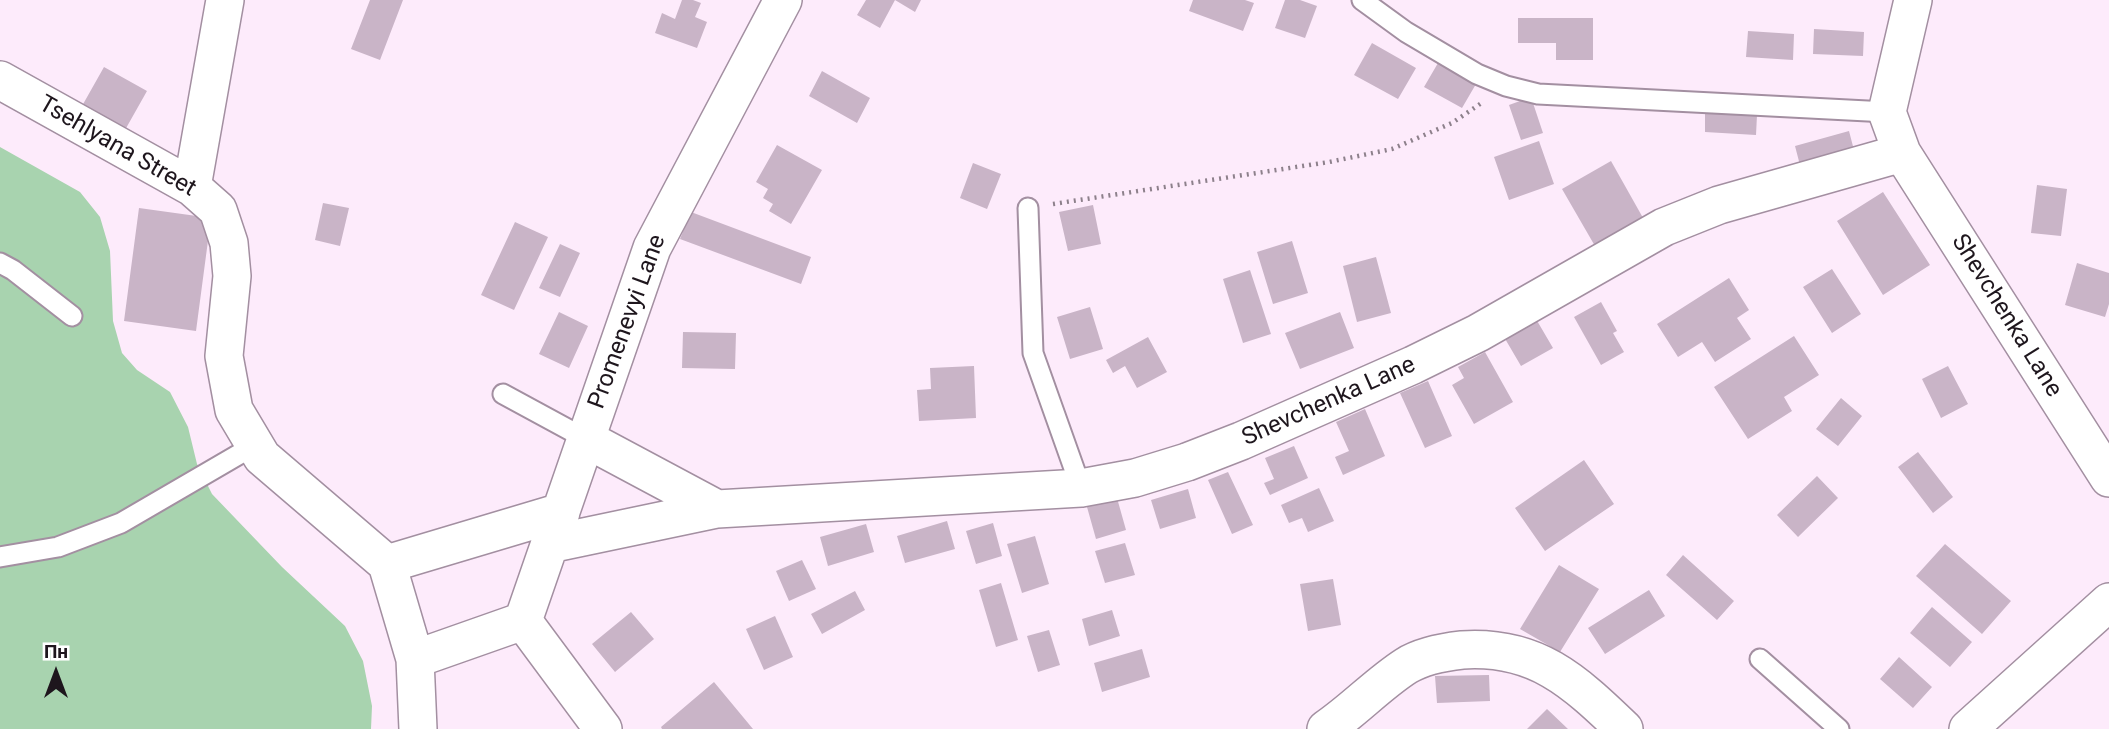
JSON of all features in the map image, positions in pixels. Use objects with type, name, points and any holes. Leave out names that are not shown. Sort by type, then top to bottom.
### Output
[{"type":"street","points":[[192,187],[225,0]]},
{"type":"street","name":"Promenevyi Lane","points":[[523,621],[652,248],[783,0]]},
{"type":"street","points":[[1887,112],[1913,0]]},
{"type":"street","name":"Tsehlyana Street","points":[[0,80],[192,187],[218,210],[229,243],[232,276],[224,356],[234,410],[262,457],[387,564]]},
{"type":"street","name":"Shevchenka Lane","points":[[1887,112],[1902,153],[2109,478]]},
{"type":"street","name":"Shevchenka Lane","points":[[387,564],[555,528],[717,509],[1081,488],[1135,478],[1241,442],[1388,376],[1478,333],[1664,228],[1719,205],[1902,153]]},
{"type":"street","points":[[586,439],[717,509]]},
{"type":"street","points":[[387,564],[415,659],[418,729]]},
{"type":"street","points":[[1968,729],[2109,602]]},
{"type":"street","points":[[415,659],[523,621],[603,729]]},
{"type":"street","points":[[1326,729],[1408,665],[1444,652],[1487,649],[1526,657],[1564,675],[1624,729]]},
{"type":"lane","points":[[1362,0],[1406,32],[1476,74],[1506,86],[1538,94],[1887,112]]},
{"type":"lane","points":[[1028,208],[1033,353],[1081,488]]},
{"type":"lane","points":[[0,262],[72,316]]},
{"type":"lane","points":[[502,394],[586,439]]},
{"type":"lane","points":[[0,558],[58,547],[121,523],[255,444]]},
{"type":"lane","points":[[1760,659],[1839,729]]},
{"type":"path","points":[[1028,208],[1329,162],[1392,149],[1452,123],[1506,86]]},
{"type":"green space","points":[[0,147],[80,192],[100,217],[110,251],[113,321],[122,353],[137,370],[170,392],[188,427],[197,464],[212,494],[282,567],[345,626],[363,661],[372,706],[371,729],[0,729]]},
{"type":"building","points":[[370,0],[403,0],[380,60],[351,49]]},
{"type":"building","points":[[682,0],[701,3],[695,17],[707,22],[697,48],[655,33],[662,13],[675,19]]},
{"type":"building","points":[[866,0],[895,0],[880,28],[857,15]]},
{"type":"building","points":[[895,0],[921,0],[915,12]]},
{"type":"building","points":[[1193,0],[1245,0],[1254,3],[1243,31],[1189,11]]},
{"type":"building","points":[[1285,0],[1300,0],[1317,6],[1305,38],[1275,28]]},
{"type":"building","points":[[1518,18],[1593,18],[1593,60],[1556,60],[1556,43],[1518,43]]},
{"type":"building","points":[[1814,29],[1864,32],[1863,56],[1813,54]]},
{"type":"building","points":[[1748,31],[1794,34],[1793,60],[1746,57]]},
{"type":"building","points":[[1372,43],[1416,68],[1398,99],[1354,75]]},
{"type":"building","points":[[1438,63],[1476,84],[1462,108],[1424,87]]},
{"type":"building","points":[[104,67],[147,91],[125,130],[82,106]]},
{"type":"building","points":[[822,71],[870,98],[857,123],[809,96]]},
{"type":"building","points":[[1531,97],[1543,133],[1521,140],[1509,105]]},
{"type":"building","points":[[1705,112],[1757,115],[1756,135],[1705,132]]},
{"type":"building","points":[[1849,131],[1855,154],[1801,169],[1795,146]]},
{"type":"building","points":[[1539,141],[1554,184],[1509,200],[1494,157]]},
{"type":"building","points":[[777,145],[822,170],[791,224],[769,211],[773,204],[763,198],[768,189],[756,182]]},
{"type":"building","points":[[1611,161],[1647,225],[1599,253],[1562,189]]},
{"type":"building","points":[[973,163],[1001,174],[987,209],[960,198]]},
{"type":"building","points":[[2037,185],[2067,189],[2061,236],[2031,233]]},
{"type":"building","points":[[1883,192],[1930,265],[1883,295],[1837,221]]},
{"type":"building","points":[[323,203],[349,208],[340,246],[315,240]]},
{"type":"building","points":[[1093,205],[1101,244],[1068,251],[1059,212]]},
{"type":"building","points":[[139,208],[211,218],[196,331],[124,321]]},
{"type":"building","points":[[691,212],[811,257],[801,284],[680,239]]},
{"type":"building","points":[[515,222],[548,237],[514,310],[481,295]]},
{"type":"building","points":[[1292,241],[1308,293],[1273,304],[1257,252]]},
{"type":"building","points":[[560,244],[580,253],[560,297],[539,288]]},
{"type":"building","points":[[1376,257],[1391,313],[1357,322],[1343,266]]},
{"type":"building","points":[[2077,263],[2109,273],[2109,304],[2105,317],[2065,305]]},
{"type":"building","points":[[1832,269],[1861,314],[1832,333],[1803,287]]},
{"type":"building","points":[[1250,270],[1271,334],[1243,343],[1223,279]]},
{"type":"building","points":[[1729,278],[1749,310],[1737,318],[1751,339],[1715,362],[1702,342],[1678,357],[1657,324]]},
{"type":"building","points":[[1601,302],[1617,331],[1613,333],[1624,352],[1601,365],[1574,317]]},
{"type":"building","points":[[1090,307],[1103,349],[1070,359],[1057,317]]},
{"type":"building","points":[[559,312],[588,326],[569,368],[539,354]]},
{"type":"building","points":[[1340,312],[1354,348],[1300,369],[1285,333]]},
{"type":"building","points":[[1536,319],[1553,348],[1521,366],[1504,337]]},
{"type":"building","points":[[683,332],[736,333],[735,369],[682,368]]},
{"type":"building","points":[[1794,336],[1819,375],[1784,397],[1792,411],[1748,439],[1714,387]]},
{"type":"building","points":[[1148,337],[1167,372],[1137,388],[1125,366],[1113,373],[1106,360]]},
{"type":"building","points":[[1485,352],[1513,402],[1474,424],[1452,385],[1464,378],[1458,367]]},
{"type":"building","points":[[974,366],[976,418],[919,421],[917,390],[931,389],[930,368]]},
{"type":"building","points":[[1948,366],[1968,404],[1941,418],[1922,379]]},
{"type":"building","points":[[1428,381],[1452,436],[1425,448],[1400,393]]},
{"type":"building","points":[[1841,398],[1862,416],[1838,446],[1816,429]]},
{"type":"building","points":[[1365,409],[1385,456],[1343,475],[1335,457],[1349,451],[1336,422]]},
{"type":"building","points":[[1294,446],[1308,478],[1270,495],[1264,483],[1274,479],[1265,458]]},
{"type":"building","points":[[1918,452],[1953,497],[1933,513],[1898,467]]},
{"type":"building","points":[[1584,460],[1614,504],[1545,551],[1515,508]]},
{"type":"building","points":[[1228,472],[1253,525],[1232,534],[1208,480]]},
{"type":"building","points":[[1817,476],[1838,498],[1798,537],[1777,515]]},
{"type":"building","points":[[1319,488],[1334,521],[1308,532],[1302,518],[1289,523],[1281,505]]},
{"type":"building","points":[[1188,489],[1196,518],[1160,529],[1151,500]]},
{"type":"building","points":[[1117,498],[1126,530],[1096,539],[1087,507]]},
{"type":"building","points":[[947,521],[955,549],[905,563],[897,536]]},
{"type":"building","points":[[993,523],[1002,556],[976,564],[966,531]]},
{"type":"building","points":[[866,524],[874,552],[828,566],[820,537]]},
{"type":"building","points":[[1035,536],[1049,584],[1022,593],[1007,544]]},
{"type":"building","points":[[1125,543],[1135,575],[1105,583],[1095,551]]},
{"type":"building","points":[[1945,544],[2011,601],[1982,634],[1916,576]]},
{"type":"building","points":[[1683,555],[1734,601],[1717,620],[1666,575]]},
{"type":"building","points":[[802,560],[816,589],[789,601],[776,571]]},
{"type":"building","points":[[1559,565],[1599,589],[1560,652],[1520,629]]},
{"type":"building","points":[[1333,579],[1341,625],[1308,631],[1300,584]]},
{"type":"building","points":[[1001,583],[1018,640],[996,647],[979,590]]},
{"type":"building","points":[[1649,590],[1665,616],[1605,654],[1588,628]]},
{"type":"building","points":[[855,591],[865,610],[822,634],[811,614]]},
{"type":"building","points":[[1932,607],[1972,642],[1950,667],[1910,633]]},
{"type":"building","points":[[1112,610],[1120,636],[1089,646],[1082,619]]},
{"type":"building","points":[[631,612],[654,639],[615,672],[592,644]]},
{"type":"building","points":[[775,616],[793,657],[764,670],[746,629]]},
{"type":"building","points":[[1049,630],[1060,665],[1038,672],[1027,636]]},
{"type":"building","points":[[1142,649],[1150,677],[1102,692],[1094,663]]},
{"type":"building","points":[[1899,657],[1932,687],[1913,708],[1880,679]]},
{"type":"building","points":[[1489,675],[1490,701],[1437,703],[1435,676]]},
{"type":"building","points":[[714,682],[753,729],[662,729],[661,727]]},
{"type":"building","points":[[1547,709],[1568,729],[1527,729]]}]
